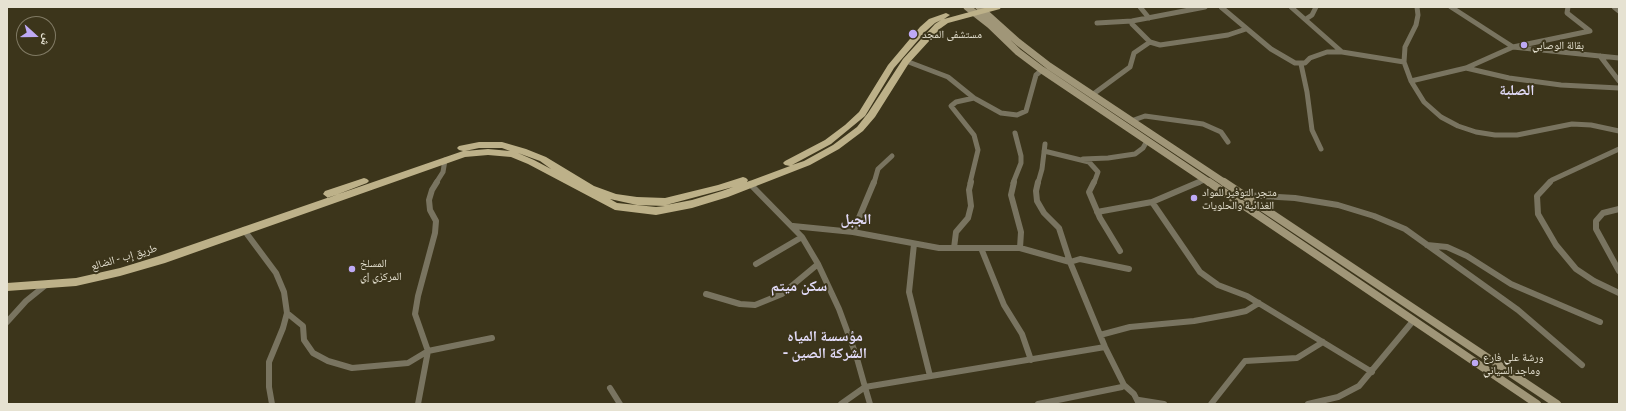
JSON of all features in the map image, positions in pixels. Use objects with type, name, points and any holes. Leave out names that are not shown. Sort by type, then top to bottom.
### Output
[{"type":"main road","points":[[382,179],[460,148],[479,145],[502,145],[543,159],[592,188],[615,197],[637,201],[665,202],[720,188],[779,167],[799,158],[828,142],[848,127],[862,114],[891,67],[923,29],[940,16],[974,9],[997,7]]},
{"type":"main road","points":[[974,9],[1035,61],[1092,95],[1557,404]]},
{"type":"main road","points":[[382,179],[464,154],[488,152],[512,154],[531,162],[615,206],[656,211],[692,204],[807,163],[836,147],[860,129],[872,115],[906,61],[938,26],[974,9]]},
{"type":"main road","points":[[1035,61],[1042,70],[1537,404]]},
{"type":"main road","name":"طريق إب - الضالع","points":[[7,287],[76,282],[120,272],[244,230],[382,179]]},
{"type":"main road","points":[[1246,208],[1253,202]]},
{"type":"main road","points":[[1514,389],[1520,380]]},
{"type":"street","points":[[1140,7],[1149,18]]},
{"type":"street","points":[[1097,23],[1132,21],[1205,7]]},
{"type":"street","points":[[1221,7],[1271,49],[1301,64],[1306,63],[1310,58],[1318,54],[1327,52],[1342,52],[1404,62]]},
{"type":"street","points":[[1291,7],[1342,52]]},
{"type":"street","points":[[1306,19],[1312,16],[1316,7]]},
{"type":"street","points":[[1417,7],[1418,15],[1416,25],[1406,47],[1404,62],[1411,81],[1424,102],[1441,117],[1458,126],[1476,132],[1517,135],[1572,124],[1591,125],[1619,131]]},
{"type":"street","points":[[1451,7],[1513,47],[1619,58]]},
{"type":"street","points":[[1411,81],[1466,68],[1513,47],[1590,31],[1567,13],[1568,7]]},
{"type":"street","points":[[1614,7],[1619,11]]},
{"type":"street","points":[[1132,21],[1132,24],[1150,42],[1160,45],[1228,35],[1246,29]]},
{"type":"street","points":[[1092,95],[1130,67],[1134,53],[1150,42]]},
{"type":"street","points":[[1600,56],[1619,81]]},
{"type":"street","points":[[906,61],[948,77],[974,98],[1001,113],[1017,115],[1026,111],[1036,75],[1042,70]]},
{"type":"street","points":[[1301,64],[1307,92],[1312,130],[1321,148]]},
{"type":"street","points":[[1466,68],[1517,79],[1561,85],[1619,88]]},
{"type":"street","points":[[954,248],[956,232],[968,218],[971,206],[969,190],[978,150],[974,135],[952,110],[951,106],[956,102],[974,98]]},
{"type":"street","points":[[1131,121],[1145,116],[1203,124],[1221,132],[1228,142]]},
{"type":"street","points":[[1015,133],[1021,156],[1021,164],[1012,187],[1011,195],[1020,232],[1020,248]]},
{"type":"street","points":[[1076,159],[1108,158],[1135,154],[1143,148],[1147,141]]},
{"type":"street","points":[[1045,144],[1042,170],[1036,191],[1037,201],[1044,213],[1059,228],[1070,262],[1104,347],[1124,385],[1139,402],[1164,404]]},
{"type":"street","points":[[1618,290],[1594,281],[1576,268],[1556,245],[1538,214],[1537,196],[1552,180],[1619,149]]},
{"type":"street","points":[[1044,151],[1089,162],[1098,172],[1097,178],[1089,192],[1097,212],[1120,251]]},
{"type":"street","points":[[853,232],[874,183],[878,169],[892,156]]},
{"type":"street","points":[[418,404],[428,351],[415,314],[418,296],[428,266],[435,233],[436,222],[430,210],[429,200],[432,190],[444,172],[445,160]]},
{"type":"street","points":[[1097,212],[1152,202],[1206,180]]},
{"type":"street","points":[[750,184],[793,226],[802,237],[818,264],[839,309],[856,355],[870,404]]},
{"type":"street","points":[[1242,195],[1295,198],[1338,206],[1374,216],[1405,230],[1518,310],[1582,365]]},
{"type":"street","points":[[1152,202],[1200,272],[1218,286],[1247,296],[1372,372]]},
{"type":"street","points":[[1619,210],[1603,213],[1596,220],[1596,230],[1619,272]]},
{"type":"street","points":[[793,226],[853,232],[939,248],[1020,248],[1070,262],[1080,259],[1129,269]]},
{"type":"street","points":[[244,230],[276,273],[284,292],[287,313],[283,328],[269,362],[269,387],[272,404]]},
{"type":"street","points":[[756,264],[802,237]]},
{"type":"street","points":[[914,244],[909,292],[930,376]]},
{"type":"street","points":[[1427,245],[1447,247],[1467,256],[1511,284],[1600,322]]},
{"type":"street","points":[[981,248],[1004,305],[1022,334],[1031,360]]},
{"type":"street","points":[[706,294],[740,304],[755,305],[782,294],[818,264]]},
{"type":"street","points":[[7,322],[26,301],[47,284]]},
{"type":"street","points":[[1100,335],[1130,327],[1194,321],[1232,314],[1246,311],[1259,303]]},
{"type":"street","points":[[287,313],[303,326],[304,340],[313,353],[328,361],[352,368],[408,363],[428,351],[492,338]]},
{"type":"street","points":[[1308,404],[1338,397],[1359,386],[1413,321]]},
{"type":"street","points":[[1211,404],[1245,361],[1297,358],[1323,342]]},
{"type":"street","points":[[841,404],[865,387],[1104,347]]},
{"type":"street","points":[[1038,404],[1122,387],[1124,385]]},
{"type":"street","points":[[610,388],[620,404]]},
{"type":"place","name":"مستشفى المجد","points":[[913,34]]},
{"type":"place","name":"بقالة الوصابي","points":[[1524,45]]},
{"type":"place","name":"متجر التوفير للمواد الغذائية والحلويات","points":[[1194,198]]},
{"type":"place","name":"المسلخ المركزي إي","points":[[352,269]]},
{"type":"place","name":"ورشة علي فارع وماجد السياني","points":[[1475,363]]},
{"type":"district","name":"الصلبة","points":[[1517,90]]},
{"type":"district","name":"الجبل","points":[[856,219]]},
{"type":"district","name":"سكن ميتم","points":[[799,286]]},
{"type":"district","name":"مؤسسة المياه - الشركة الصين","points":[[825,344]]}]
